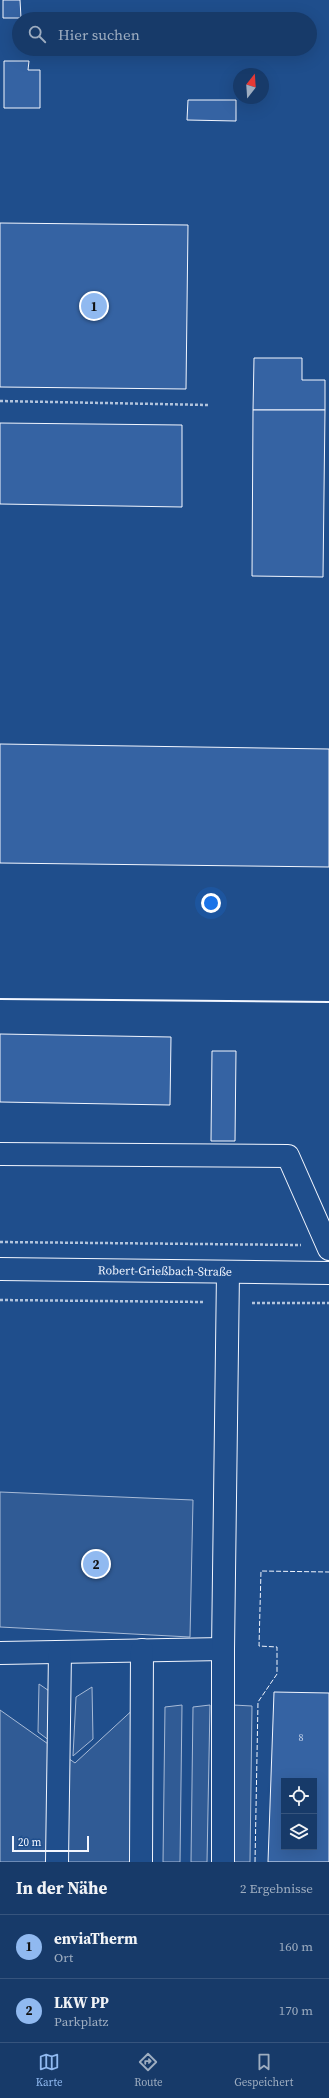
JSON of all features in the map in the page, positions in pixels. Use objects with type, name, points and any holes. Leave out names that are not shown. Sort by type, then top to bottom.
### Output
[{"type":"street","points":[[0,1154],[288,1156],[328,1247]]},
{"type":"street","name":"Robert-Grießbach-Straße","points":[[0,1269],[329,1273]]},
{"type":"street","points":[[223,1862],[222,1649],[228,1272]]},
{"type":"street","points":[[0,1654],[222,1649]]},
{"type":"street","points":[[141,1862],[142,1650]]},
{"type":"street","points":[[57,1862],[60,1652]]},
{"type":"path","points":[[0,401],[209,405]]},
{"type":"path","points":[[0,1242],[328,1247]]},
{"type":"path","points":[[0,1300],[329,1303]]},
{"type":"shaded area","points":[[0,1492],[193,1500],[190,1637],[0,1627]]},
{"type":"shaded area","points":[[39,1684],[55,1695],[54,1744],[38,1732]]},
{"type":"shaded area","points":[[92,1687],[93,1739],[73,1756],[76,1697]]},
{"type":"shaded area","points":[[138,1705],[137,1862],[0,1862],[0,1710],[75,1763]]},
{"type":"shaded area","points":[[182,1705],[180,1862],[163,1862],[165,1707]]},
{"type":"shaded area","points":[[210,1705],[207,1862],[191,1862],[193,1707]]},
{"type":"shaded area","points":[[233,1705],[252,1706],[250,1862],[230,1862]]},
{"type":"building","points":[[3,0],[20,0],[21,12],[12,12],[12,18],[3,18]]},
{"type":"building","points":[[4,61],[29,61],[28,70],[40,70],[40,108],[4,108]]},
{"type":"building","points":[[188,100],[233,100],[233,104],[236,104],[236,121],[187,120]]},
{"type":"building","points":[[0,223],[188,225],[186,389],[0,387]]},
{"type":"building","points":[[254,358],[302,358],[302,380],[325,380],[325,410],[253,410]]},
{"type":"building","points":[[253,410],[325,410],[323,577],[252,576]]},
{"type":"building","points":[[0,423],[182,425],[182,507],[0,504]]},
{"type":"building","points":[[0,744],[329,749],[329,867],[0,863]]},
{"type":"building","points":[[0,1034],[171,1037],[170,1105],[0,1102]]},
{"type":"building","points":[[212,1051],[236,1051],[235,1141],[211,1141]]},
{"type":"building","points":[[274,1692],[329,1693],[329,1862],[268,1862]]},
{"type":"fence","points":[[255,1862],[258,1702],[277,1674],[277,1647],[259,1646],[261,1571],[329,1572]]},
{"type":"wall","points":[[0,999],[329,1002]]},
{"type":"place","name":"enviaTherm","points":[[94,306]]},
{"type":"place","name":"LKW PP","points":[[96,1564]]}]
